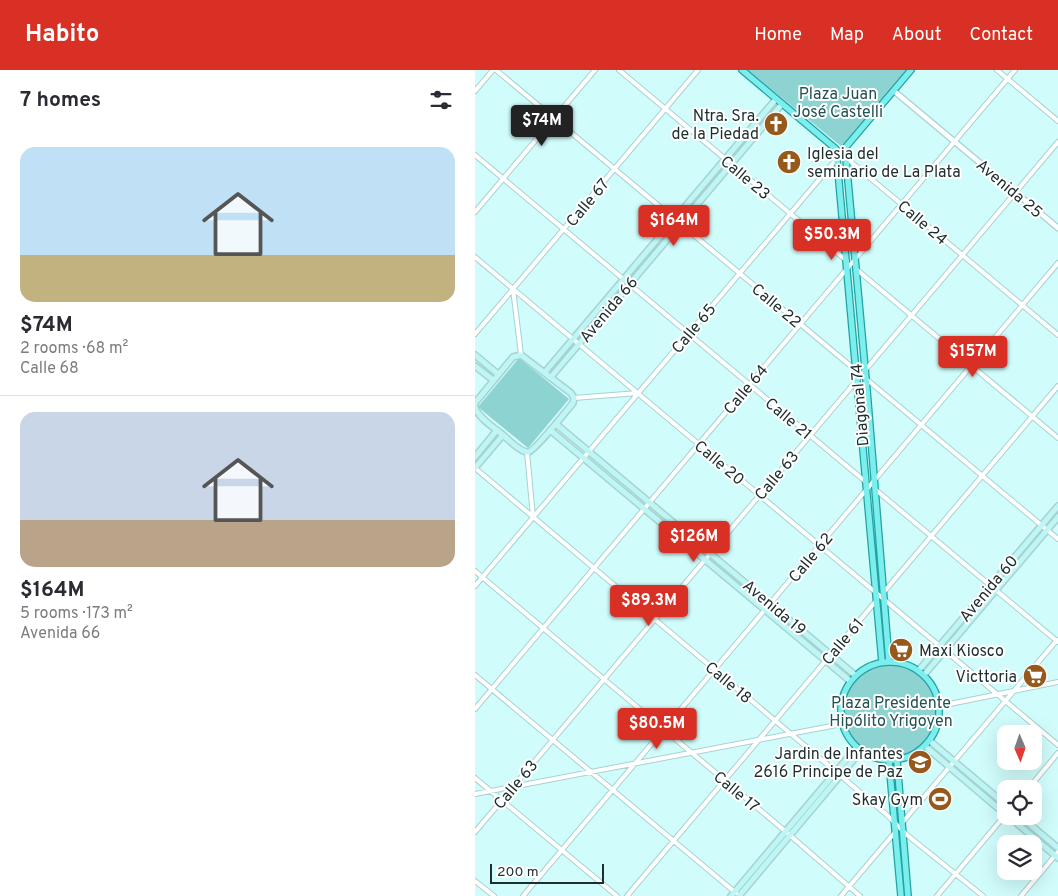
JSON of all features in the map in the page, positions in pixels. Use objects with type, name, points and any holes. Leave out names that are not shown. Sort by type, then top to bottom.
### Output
[{"type":"main road","name":"Calle 24","points":[[742,70],[841,153]]},
{"type":"main road","name":"Calle 65","points":[[841,153],[911,70]]},
{"type":"main road","name":"Avenida 66","points":[[545,372],[776,99]]},
{"type":"main road","name":"Avenida 66","points":[[551,377],[782,104]]},
{"type":"main road","name":"Diagonal 74","points":[[841,153],[886,662]]},
{"type":"main road","points":[[475,355],[498,374]]},
{"type":"main road","points":[[521,355],[545,372],[571,393],[574,398],[573,403],[532,451],[527,452],[521,450],[477,412],[475,403],[513,357],[521,355]]},
{"type":"main road","points":[[475,366],[493,380]]},
{"type":"main road","name":"Diagonal 74","points":[[861,374],[871,485]]},
{"type":"main road","name":"Avenida 19","points":[[556,424],[855,675]]},
{"type":"main road","points":[[475,457],[497,430]]},
{"type":"main road","name":"Avenida 19","points":[[550,430],[850,681]]},
{"type":"main road","points":[[475,468],[503,435]]},
{"type":"main road","name":"Avenida 60","points":[[919,670],[1058,506]]},
{"type":"main road","name":"Avenida 60","points":[[924,675],[1058,517]]},
{"type":"main road","points":[[886,662],[905,664],[919,670],[935,689],[940,706],[937,724],[926,747],[897,761],[889,762],[858,750],[850,742],[843,724],[841,710],[843,696],[850,681],[865,668],[886,662]]},
{"type":"main road","points":[[930,741],[997,798]]},
{"type":"main road","points":[[926,747],[997,807]]},
{"type":"main road","points":[[736,895],[858,750]]},
{"type":"main road","points":[[897,761],[901,896]]},
{"type":"main road","points":[[889,762],[908,896]]},
{"type":"main road","points":[[1020,825],[1057,855]]},
{"type":"main road","points":[[1031,825],[1058,848]]},
{"type":"street","points":[[475,91],[495,70]]},
{"type":"street","name":"Calle 22","points":[[495,70],[1058,539]]},
{"type":"street","points":[[475,212],[595,70]]},
{"type":"street","name":"Calle 23","points":[[619,70],[1058,438]]},
{"type":"street","name":"Calle 67","points":[[475,334],[698,70]]},
{"type":"street","points":[[997,70],[1058,121]]},
{"type":"street","name":"Calle 64","points":[[475,709],[1015,70]]},
{"type":"street","name":"Avenida 25","points":[[893,91],[1058,228]]},
{"type":"street","name":"Calle 63","points":[[475,832],[1058,142]]},
{"type":"street","name":"Calle 24","points":[[841,153],[1058,335]]},
{"type":"street","name":"Calle 65","points":[[475,586],[841,153]]},
{"type":"street","name":"Calle 21","points":[[475,155],[1057,640]]},
{"type":"street","name":"Calle 20","points":[[475,257],[1058,745]]},
{"type":"street","name":"Calle 62","points":[[523,896],[1058,263]]},
{"type":"street","points":[[513,289],[521,355]]},
{"type":"street","name":"Calle 61","points":[[627,896],[1058,386]]},
{"type":"street","points":[[574,398],[638,393]]},
{"type":"street","points":[[527,452],[533,517]]},
{"type":"street","name":"Calle 18","points":[[475,468],[983,896]]},
{"type":"street","name":"Calle 17","points":[[475,572],[690,753],[725,780],[860,896]]},
{"type":"street","points":[[841,896],[1057,640]]},
{"type":"street","points":[[475,675],[736,895]]},
{"type":"street","points":[[940,706],[1058,682]]},
{"type":"street","points":[[475,794],[843,724]]},
{"type":"street","points":[[1036,780],[1058,753]]},
{"type":"street","points":[[475,778],[617,896]]},
{"type":"street","points":[[937,896],[998,825]]},
{"type":"street","points":[[1021,896],[1057,855]]},
{"type":"street","points":[[475,880],[493,896]]},
{"type":"green space","name":"Plaza Juan José Castelli","points":[[748,70],[908,70],[842,147]]},
{"type":"green space","points":[[519,358],[569,399],[528,448],[478,407]]},
{"type":"green space","name":"Plaza Presidente Hipólito Yrigoyen","points":[[891,664],[909,667],[924,678],[935,693],[938,711],[935,729],[924,744],[909,755],[891,758],[873,755],[858,744],[847,729],[844,711],[847,693],[858,678],[873,667]]},
{"type":"place","name":"Ntra. Sra. de la Piedad","points":[[776,124]]},
{"type":"place","name":"Iglesia del seminario de La Plata","points":[[789,162]]},
{"type":"place","name":"Maxi Kiosco","points":[[901,650]]},
{"type":"place","name":"Victtoria","points":[[1035,676]]},
{"type":"place","name":"Jardin de Infantes 2616 Principe de Paz","points":[[920,762]]},
{"type":"place","name":"Skay Gym","points":[[940,799]]}]
